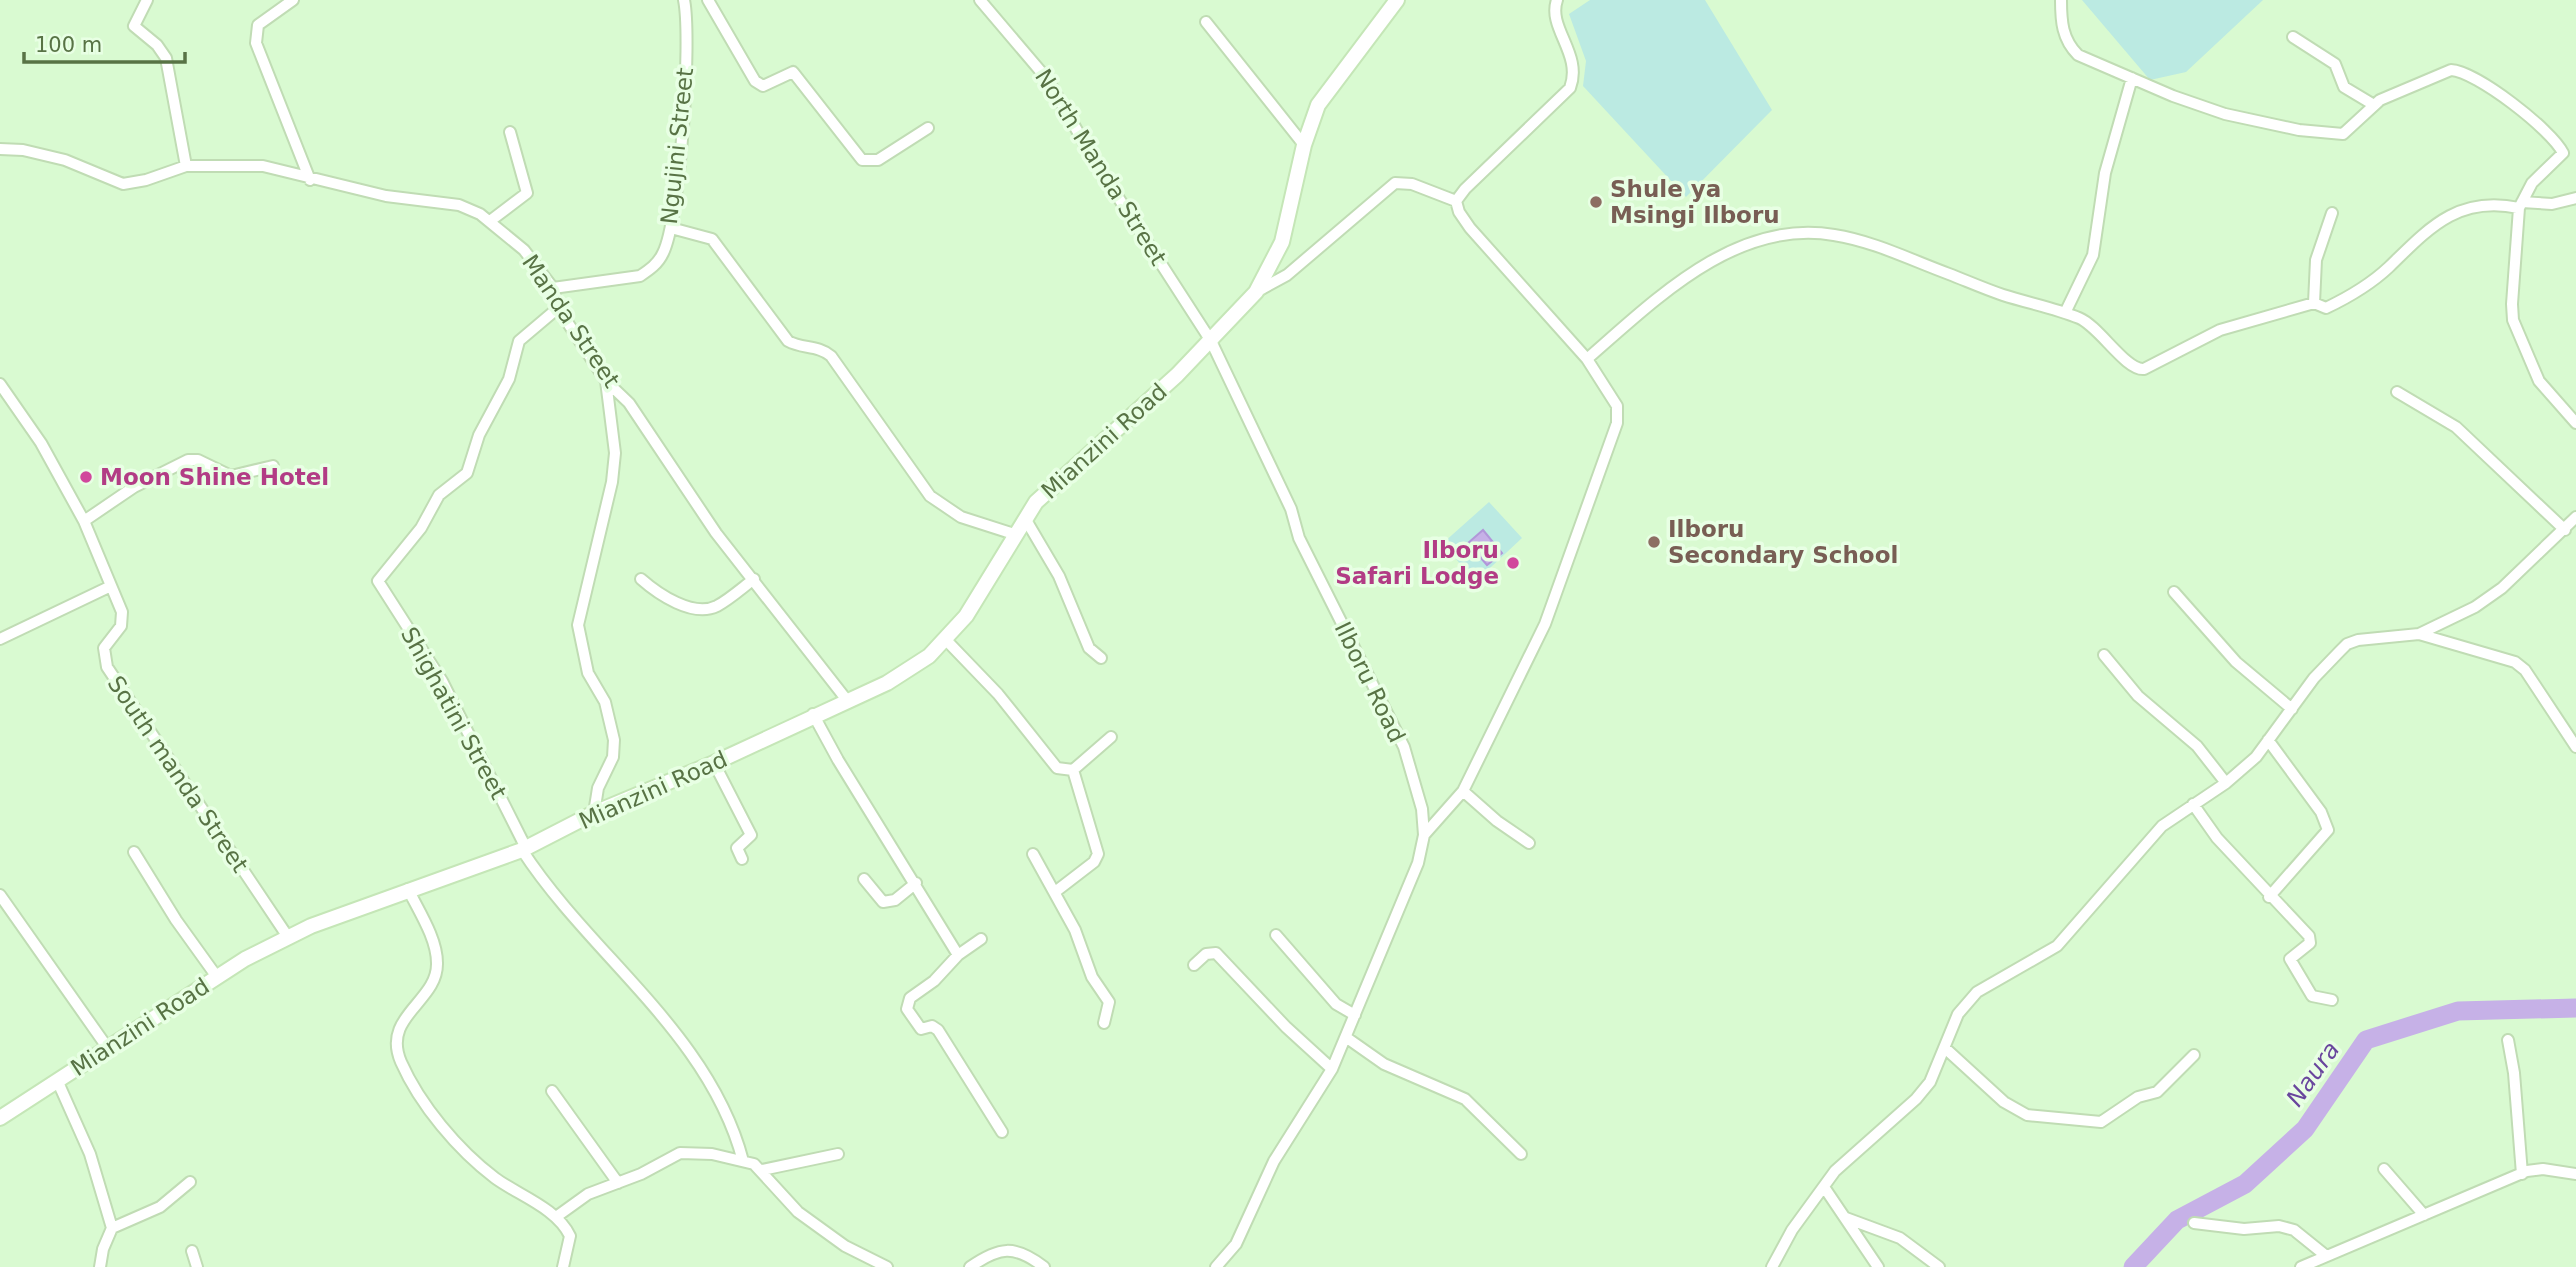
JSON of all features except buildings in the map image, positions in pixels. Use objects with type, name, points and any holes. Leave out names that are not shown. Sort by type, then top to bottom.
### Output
[{"type":"street","points":[[147,0],[134,26],[157,45],[166,58],[187,166]]},
{"type":"street","points":[[293,0],[262,20],[258,25],[256,43],[310,180]]},
{"type":"street","name":"Ngujini Street","points":[[552,288],[640,276],[663,254],[671,228],[686,83],[684,0]]},
{"type":"street","points":[[708,0],[755,81],[763,86],[793,72],[862,160],[878,160],[928,128]]},
{"type":"street","name":"North Manda Street","points":[[980,0],[1048,79],[1094,160],[1212,341]]},
{"type":"street","points":[[1212,341],[1256,292],[1282,242],[1304,145],[1318,105],[1397,0]]},
{"type":"street","points":[[1424,835],[1463,790],[1545,624],[1618,423],[1617,405],[1587,359],[1470,228],[1459,212],[1457,201],[1465,189],[1570,88],[1574,69],[1556,18],[1556,0]]},
{"type":"street","points":[[2061,0],[2060,22],[2070,47],[2086,59],[2225,114],[2325,134],[2348,131],[2374,105],[2407,86],[2451,69],[2506,97],[2559,145],[2563,153],[2532,183],[2520,205],[2513,320],[2539,382],[2576,423]]},
{"type":"street","points":[[1206,22],[1304,145]]},
{"type":"street","points":[[2293,37],[2335,64],[2344,87],[2374,105]]},
{"type":"street","points":[[2065,313],[2093,255],[2105,173],[2132,78]]},
{"type":"street","points":[[490,221],[527,193],[510,132]]},
{"type":"street","name":"Manda Street","points":[[0,149],[43,153],[123,184],[146,180],[187,166],[263,166],[310,180],[386,196],[459,205],[490,221],[524,250],[552,288],[558,308],[606,381],[629,403],[716,533],[846,699]]},
{"type":"street","points":[[1256,292],[1287,275],[1395,183],[1412,184],[1457,201]]},
{"type":"street","points":[[1587,359],[1684,279],[1745,245],[1785,233],[1835,235],[1865,243],[2003,295],[2065,313],[2088,323],[2139,369],[2153,366],[2220,330],[2314,303],[2326,308],[2348,297],[2389,267],[2409,244],[2445,218],[2484,205],[2552,204],[2576,198]]},
{"type":"street","points":[[2314,303],[2316,260],[2332,213]]},
{"type":"street","points":[[671,228],[712,239],[788,341],[800,347],[819,348],[831,356],[930,496],[961,517],[1017,535]]},
{"type":"street","name":"Shighatini Street","points":[[524,849],[442,681],[378,581],[421,528],[439,495],[467,473],[476,443],[509,379],[519,341],[558,308]]},
{"type":"street","name":"Mianzini Road","points":[[0,1118],[217,977],[288,937],[408,889],[524,849],[594,813],[714,763],[846,699],[896,678],[947,641],[985,589],[1036,502],[1212,341]]},
{"type":"street","name":"Ilboru Road","points":[[1212,341],[1291,509],[1299,538],[1404,747],[1417,786],[1424,835],[1418,863],[1347,1038],[1332,1069],[1274,1161],[1236,1244],[1216,1267]]},
{"type":"street","points":[[594,813],[598,788],[613,757],[614,740],[605,702],[588,673],[578,625],[612,482],[615,453],[606,381]]},
{"type":"street","name":"South manda Street","points":[[0,384],[41,443],[84,521],[111,586],[123,621],[104,648],[107,667],[288,937]]},
{"type":"street","points":[[2397,392],[2456,427],[2565,530]]},
{"type":"street","points":[[84,521],[134,487],[188,460],[198,460],[231,476],[273,466]]},
{"type":"street","points":[[1772,1267],[1793,1230],[1835,1171],[1916,1099],[1930,1082],[1946,1049],[1958,1014],[1977,992],[2057,946],[2153,835],[2226,783],[2256,757],[2314,678],[2347,644],[2419,634],[2475,607],[2502,588],[2576,517]]},
{"type":"street","points":[[1026,520],[1059,576],[1089,648],[1101,658]]},
{"type":"street","points":[[641,579],[667,598],[695,608],[715,607],[754,579]]},
{"type":"street","points":[[0,639],[111,586]]},
{"type":"street","points":[[2174,592],[2236,662],[2292,709]]},
{"type":"street","points":[[2419,634],[2515,662],[2525,670],[2576,747]]},
{"type":"street","points":[[947,641],[999,694],[1057,768],[1073,770],[1111,737]]},
{"type":"street","points":[[2104,655],[2137,696],[2197,746],[2226,783]]},
{"type":"street","points":[[814,714],[838,760],[958,955]]},
{"type":"street","points":[[2269,740],[2320,812],[2328,830],[2269,897]]},
{"type":"street","points":[[714,763],[751,835],[737,848],[742,859]]},
{"type":"street","points":[[1055,892],[1094,862],[1098,854],[1073,770]]},
{"type":"street","points":[[1463,790],[1497,821],[1529,842]]},
{"type":"street","points":[[2193,804],[2217,838],[2269,897],[2311,939],[2307,947],[2291,957],[2291,963],[2312,996],[2332,1000]]},
{"type":"street","points":[[524,849],[695,1060],[723,1104],[743,1161]]},
{"type":"street","points":[[134,852],[176,920],[217,977]]},
{"type":"street","points":[[1033,854],[1075,930],[1092,977],[1109,1002],[1104,1023]]},
{"type":"street","points":[[864,879],[883,902],[895,900],[916,883]]},
{"type":"street","points":[[408,889],[432,940],[438,964],[432,980],[400,1026],[396,1037],[400,1060],[433,1111],[464,1149],[494,1177],[556,1217],[570,1236],[563,1267]]},
{"type":"street","points":[[0,895],[107,1047]]},
{"type":"street","points":[[1276,935],[1336,1004],[1355,1015]]},
{"type":"street","points":[[981,939],[958,955],[934,981],[910,998],[907,1009],[921,1029],[932,1026],[938,1030],[1002,1132]]},
{"type":"street","points":[[1194,965],[1206,954],[1216,953],[1286,1027],[1332,1069]]},
{"type":"street","points":[[1347,1038],[1384,1064],[1465,1099],[1521,1154]]},
{"type":"street","points":[[2508,1040],[2514,1073],[2522,1174]]},
{"type":"street","points":[[1946,1049],[2004,1102],[2026,1115],[2101,1122],[2138,1097],[2157,1092],[2194,1055]]},
{"type":"street","points":[[57,1080],[90,1154],[112,1228],[103,1249],[100,1267]]},
{"type":"street","points":[[552,1091],[618,1183]]},
{"type":"street","points":[[556,1217],[588,1194],[618,1183],[680,1153],[712,1154],[743,1161],[762,1170],[798,1212],[845,1246],[887,1267]]},
{"type":"street","points":[[762,1170],[838,1154]]},
{"type":"street","points":[[2384,1169],[2424,1215]]},
{"type":"street","points":[[2301,1267],[2522,1174],[2543,1169],[2576,1174]]},
{"type":"street","points":[[112,1228],[160,1207],[190,1182]]},
{"type":"street","points":[[1824,1187],[1878,1267]]},
{"type":"street","points":[[1846,1218],[1900,1238],[1939,1267]]},
{"type":"street","points":[[2194,1223],[2244,1229],[2279,1226],[2294,1230],[2325,1255]]},
{"type":"street","points":[[970,1267],[996,1251],[1013,1250],[1028,1255],[1044,1267]]},
{"type":"street","points":[[192,1251],[197,1267]]},
{"type":"shaded area","points":[[0,0],[2576,0],[2576,1267],[0,1267]]},
{"type":"shaded area","points":[[1590,0],[1705,0],[1772,110],[1686,197],[1583,86],[1586,61],[1569,14]]},
{"type":"shaded area","points":[[2082,0],[2263,0],[2186,72],[2150,80]]},
{"type":"shaded area","points":[[1489,502],[1522,538],[1475,582],[1443,543]]},
{"type":"shaded area","points":[[1483,530],[1502,553],[1487,565],[1468,543]]},
{"type":"waterway","name":"Naura","points":[[2133,1267],[2177,1220],[2245,1184],[2305,1129],[2366,1040],[2458,1011],[2576,1008]]},
{"type":"place","name":"Shule ya Msingi Ilboru","points":[[1596,202]]},
{"type":"place","name":"Moon Shine Hotel","points":[[86,477]]},
{"type":"place","name":"Ilboru Secondary School","points":[[1654,542]]},
{"type":"place","name":"Ilboru Safari Lodge","points":[[1513,563]]}]
